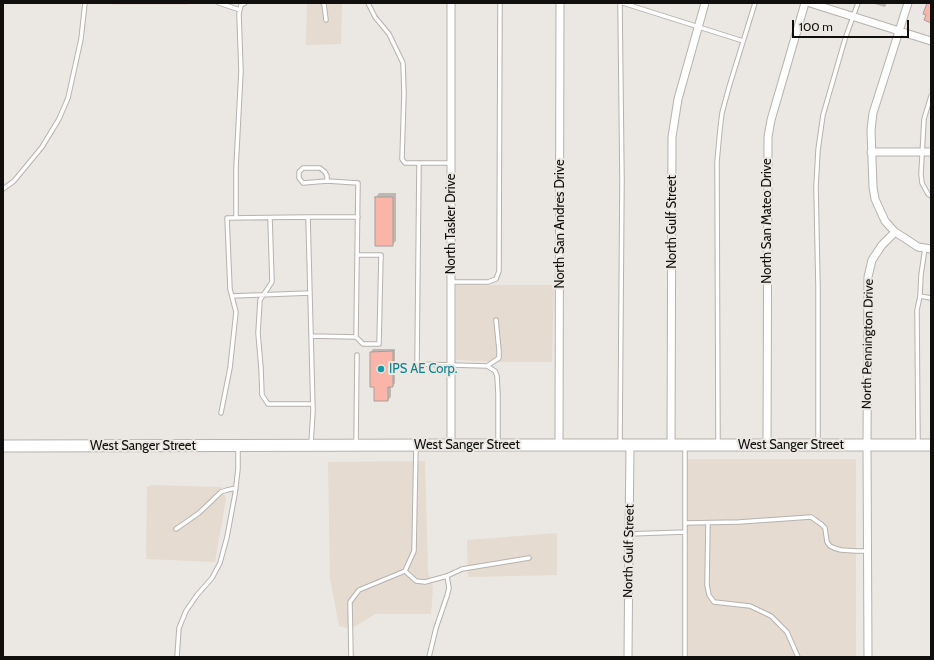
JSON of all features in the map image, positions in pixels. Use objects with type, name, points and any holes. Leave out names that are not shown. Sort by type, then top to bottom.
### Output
[{"type":"main road","name":"West Sanger Street","points":[[3,446],[931,445]]},
{"type":"street","name":"North Tasker Drive","points":[[451,3],[451,445]]},
{"type":"street","name":"North San Andres Drive","points":[[559,445],[560,3]]},
{"type":"street","name":"North Gulf Street","points":[[671,445],[672,137],[678,99],[705,3]]},
{"type":"street","name":"North San Mateo Drive","points":[[768,445],[768,137],[771,120],[805,3]]},
{"type":"street","points":[[810,3],[931,41]]},
{"type":"street","points":[[908,3],[873,112],[871,130],[873,187],[875,199],[885,222],[895,232],[918,247],[928,249]]},
{"type":"street","points":[[871,152],[931,152]]},
{"type":"street","name":"North Pennington Drive","points":[[868,657],[868,277],[872,260],[882,245],[895,232]]},
{"type":"street","name":"North Gulf Street","points":[[625,445],[629,534],[628,657]]},
{"type":"lane","points":[[3,189],[14,181],[42,147],[59,119],[68,98],[81,39],[85,3]]},
{"type":"lane","points":[[219,3],[240,10]]},
{"type":"lane","points":[[236,218],[236,168],[241,71],[239,14],[241,6],[245,3]]},
{"type":"lane","points":[[323,3],[326,20]]},
{"type":"lane","points":[[368,3],[376,17],[389,34],[403,63],[404,93],[402,160],[405,163],[450,163]]},
{"type":"lane","points":[[451,282],[488,282],[496,279],[499,271],[500,3]]},
{"type":"lane","points":[[620,3],[625,445]]},
{"type":"lane","points":[[623,3],[743,40]]},
{"type":"lane","points":[[718,445],[717,162],[722,113],[755,3]]},
{"type":"lane","points":[[818,445],[818,287],[816,187],[818,150],[823,115],[858,3]]},
{"type":"lane","points":[[931,96],[924,119],[923,152],[921,160],[922,182],[928,194],[931,196]]},
{"type":"lane","points":[[419,163],[417,364],[488,366],[495,371],[497,376],[498,394],[498,445]]},
{"type":"lane","points":[[327,182],[327,176],[320,168],[303,168],[299,172],[299,178],[303,183],[358,182],[358,218],[357,255],[356,336],[363,344],[379,344],[381,255],[357,255]]},
{"type":"lane","points":[[308,217],[313,404],[310,446]]},
{"type":"lane","points":[[221,413],[230,368],[236,312],[230,289],[227,218],[358,218]]},
{"type":"lane","points":[[270,218],[272,282],[260,300],[258,333],[262,395],[268,404],[313,404]]},
{"type":"lane","points":[[918,445],[918,310],[921,274],[928,249]]},
{"type":"lane","points":[[232,296],[310,293]]},
{"type":"lane","points":[[920,296],[931,298]]},
{"type":"lane","points":[[488,366],[499,358],[496,320]]},
{"type":"lane","points":[[311,336],[356,336]]},
{"type":"lane","points":[[356,445],[357,355]]},
{"type":"lane","points":[[351,657],[350,602],[359,590],[405,571],[414,551],[416,445]]},
{"type":"lane","points":[[685,445],[685,657]]},
{"type":"lane","points":[[178,657],[179,628],[186,611],[197,595],[212,578],[220,563],[227,537],[236,488],[238,446]]},
{"type":"lane","points":[[176,529],[198,513],[221,492],[236,488]]},
{"type":"lane","points":[[685,523],[811,518],[825,528],[827,542],[830,546],[841,550],[867,551]]},
{"type":"lane","points":[[708,523],[708,596],[714,602],[750,606],[771,616],[787,632],[798,657]]},
{"type":"lane","points":[[629,534],[685,532]]},
{"type":"lane","points":[[405,571],[416,581],[425,582],[468,568],[529,558]]},
{"type":"lane","points":[[429,657],[436,628],[449,588],[447,576]]},
{"type":"shaded area","points":[[112,3],[188,3],[188,5],[113,5]]},
{"type":"shaded area","points":[[307,3],[342,3],[341,44],[306,45]]},
{"type":"shaded area","points":[[456,285],[554,285],[552,362],[456,360]]},
{"type":"shaded area","points":[[687,459],[856,459],[856,657],[688,657]]},
{"type":"shaded area","points":[[425,461],[428,572],[433,587],[431,614],[375,614],[351,629],[339,626],[330,579],[328,462]]},
{"type":"shaded area","points":[[151,485],[221,487],[226,499],[215,562],[146,559],[147,487]]},
{"type":"shaded area","points":[[557,533],[557,575],[468,577],[467,540]]},
{"type":"building","points":[[927,3],[931,3],[931,23],[924,20],[926,15],[923,14]]},
{"type":"building","points":[[375,197],[393,197],[393,246],[375,246]]},
{"type":"building","name":"IPS AE Corp.","points":[[393,351],[393,387],[388,387],[388,401],[374,401],[374,387],[370,387],[370,352]]},
{"type":"place","name":"IPS AE Corp.","points":[[381,369]]}]
